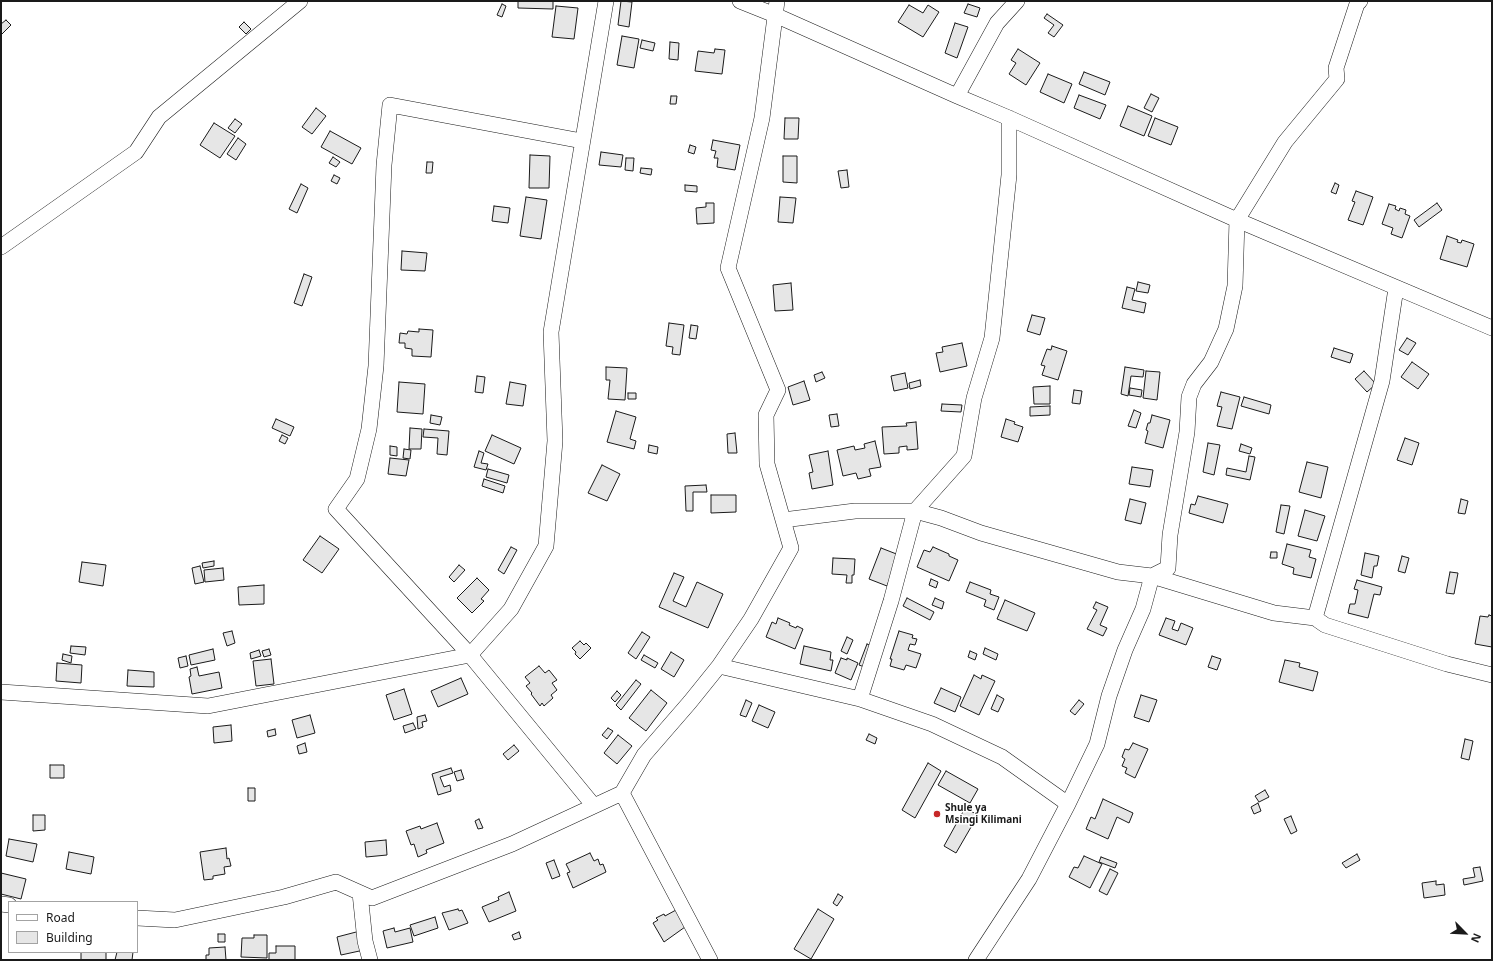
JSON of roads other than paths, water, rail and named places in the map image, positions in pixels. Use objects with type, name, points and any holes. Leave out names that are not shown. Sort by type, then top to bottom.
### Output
[{"type":"street","points":[[1,247],[136,152],[159,117],[300,1]]},
{"type":"street","points":[[1,692],[208,706],[470,655],[511,609],[546,546],[555,441],[551,332],[606,1]]},
{"type":"street","points":[[740,1],[776,8],[957,96],[1237,220],[1492,328]]},
{"type":"street","points":[[957,96],[997,23],[1017,1]]},
{"type":"street","points":[[976,960],[1029,878],[1068,804],[1097,744],[1109,696],[1125,650],[1143,610],[1152,576],[1168,568],[1170,536],[1187,432],[1189,397],[1194,384],[1211,362],[1226,329],[1236,286],[1237,220],[1285,142],[1337,79],[1336,68],[1357,4],[1360,1]]},
{"type":"street","points":[[138,918],[175,920],[284,897],[336,882],[372,898],[512,844],[622,793],[644,756],[719,666],[751,619],[791,548],[767,464],[766,415],[778,390],[728,268],[762,118],[776,8]]},
{"type":"street","points":[[582,141],[390,105],[384,165],[376,366],[369,429],[357,479],[336,509],[470,655],[594,806]]},
{"type":"street","points":[[860,699],[891,601],[915,511],[964,456],[974,398],[992,338],[1009,175],[1009,118]]},
{"type":"street","points":[[1315,618],[1382,381],[1396,288]]},
{"type":"street","points":[[783,520],[855,511],[915,511],[941,518],[980,533],[1118,572],[1152,576],[1274,613],[1315,618],[1325,625],[1447,664],[1492,675]]},
{"type":"street","points":[[719,666],[860,699],[932,724],[1002,757],[1068,804]]},
{"type":"street","points":[[622,793],[705,959]]},
{"type":"street","points":[[360,893],[365,940],[370,960]]},
{"type":"place","name":"Shule ya Msingi Kilimani","points":[[937,814]]}]
